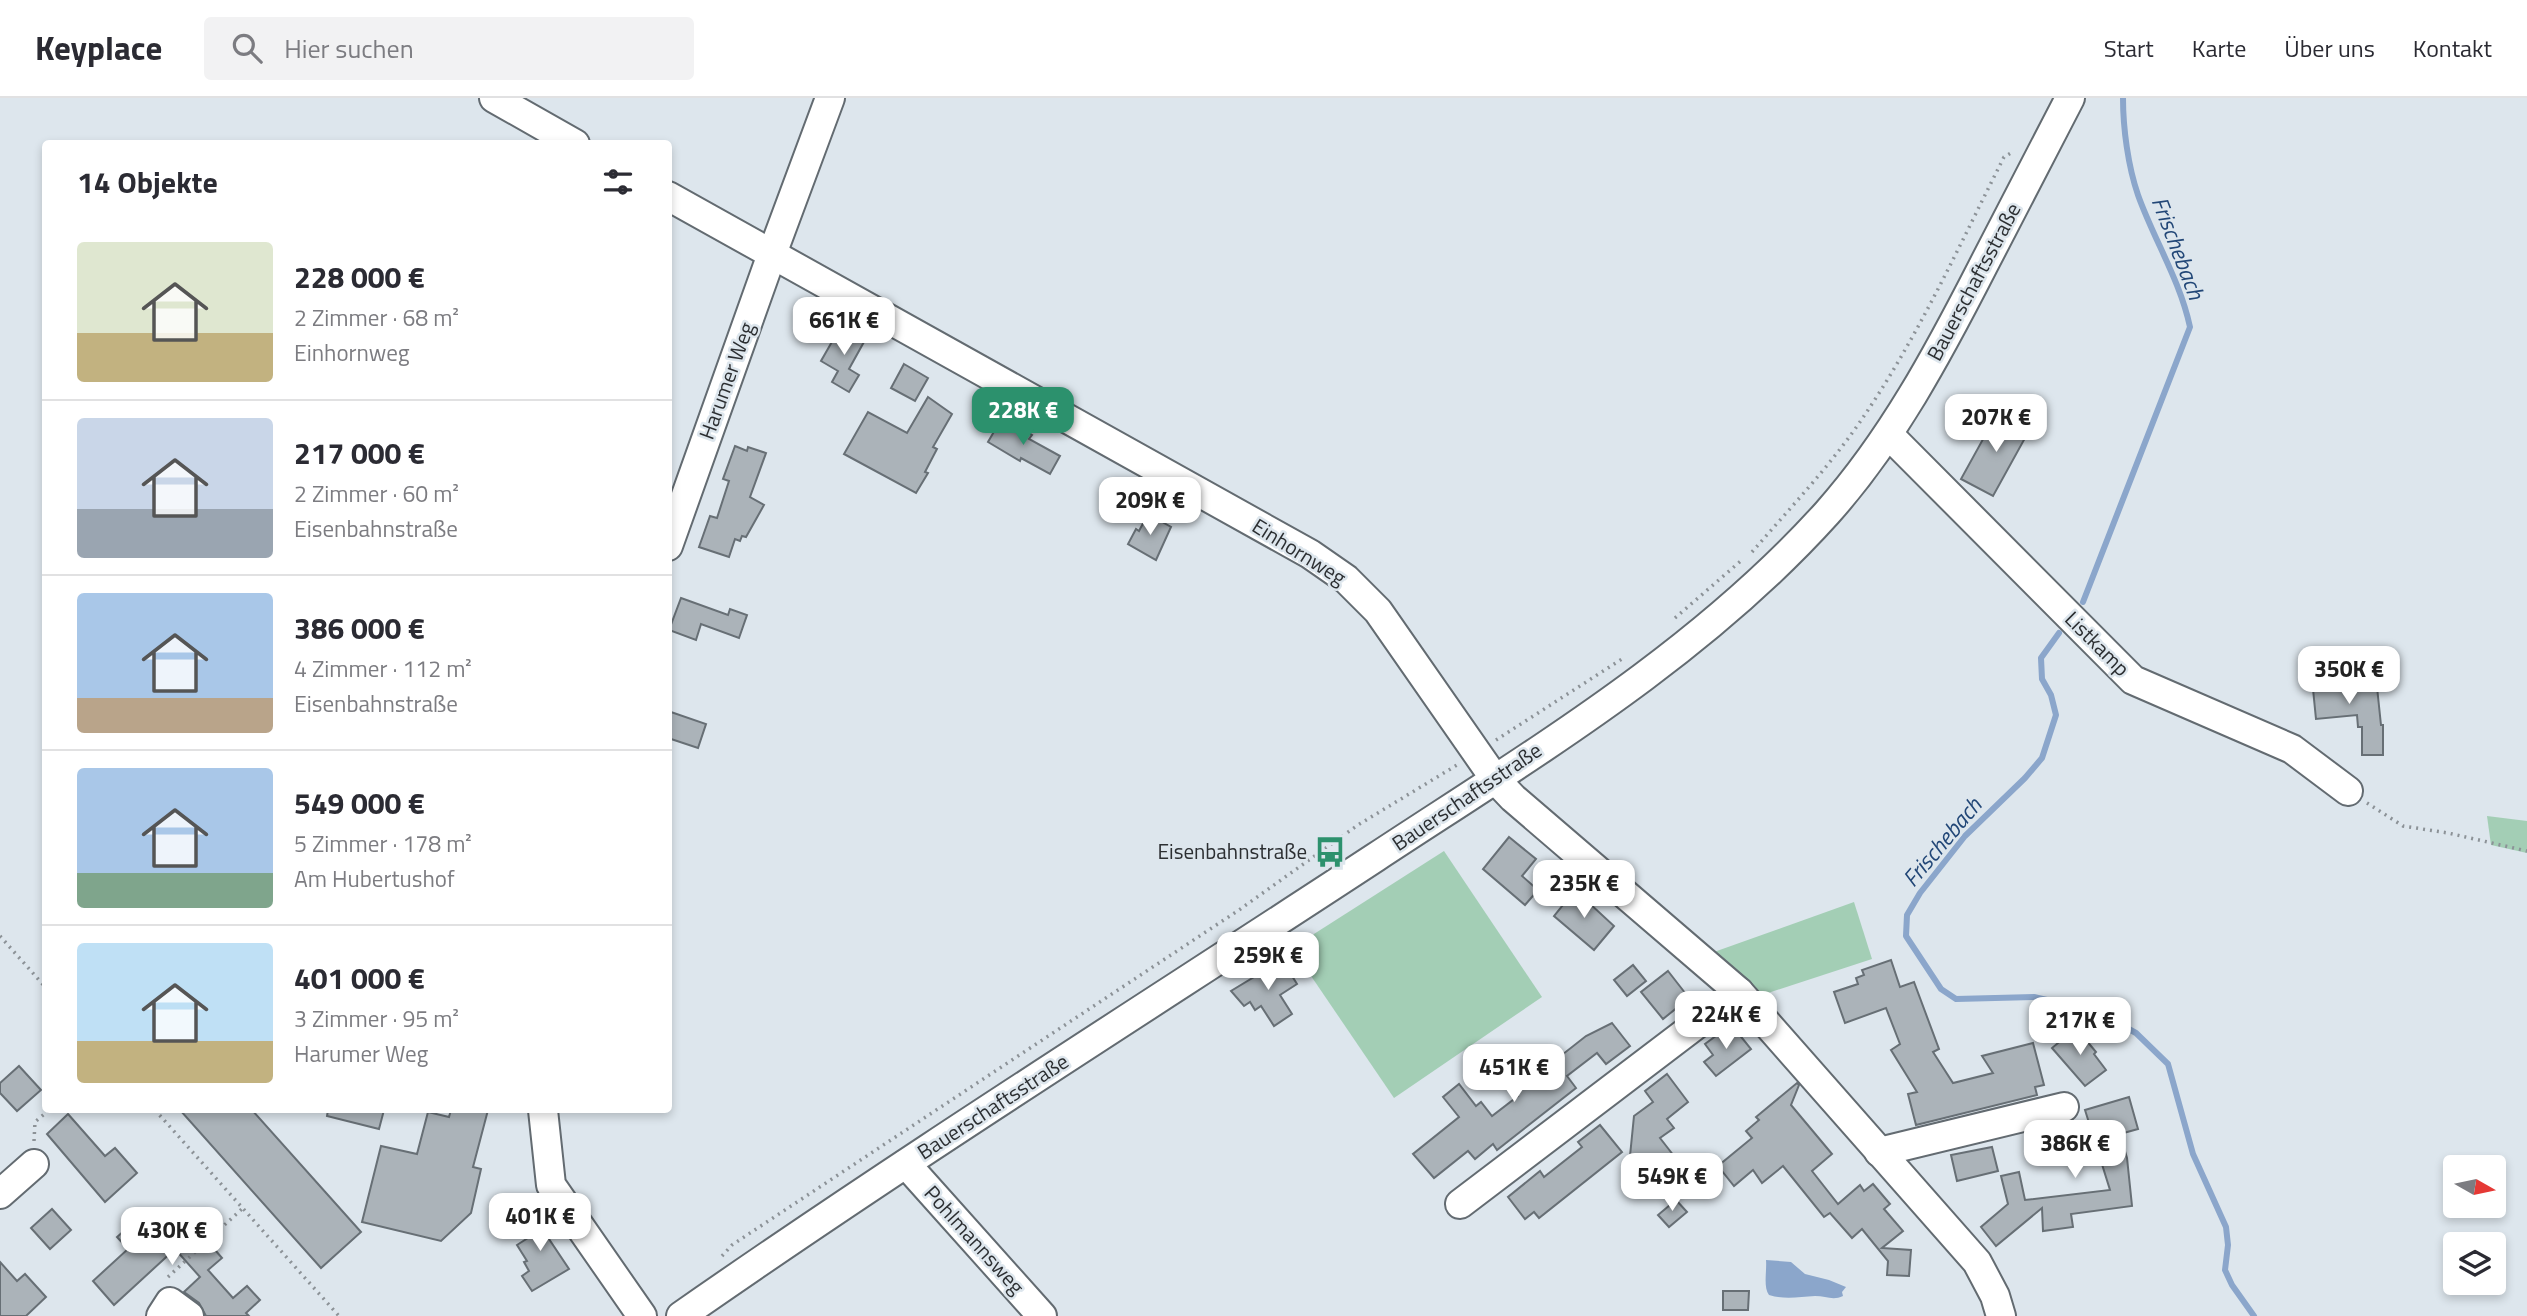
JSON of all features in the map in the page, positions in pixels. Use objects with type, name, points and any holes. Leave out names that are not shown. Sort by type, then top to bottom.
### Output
[{"type":"street","points":[[494,98],[568,140]]},
{"type":"street","name":"Harumer Weg","points":[[672,535],[830,98]]},
{"type":"street","name":"Bauerschaftsstraße","points":[[681,1316],[906,1164],[1495,779],[1640,681],[1709,627],[1772,572],[1830,510],[1889,435],[1942,346],[2070,98]]},
{"type":"street","name":"Einhornweg","points":[[672,198],[1310,554],[1346,579],[1378,611],[1495,779]]},
{"type":"street","name":"Listkamp","points":[[1889,435],[2133,680],[2292,749],[2348,791]]},
{"type":"street","points":[[1495,779],[1523,807],[1739,992],[1977,1262],[1995,1296],[2001,1316]]},
{"type":"street","points":[[1461,1204],[1739,992]]},
{"type":"street","points":[[1879,1152],[2064,1107]]},
{"type":"street","points":[[543,1113],[551,1185],[642,1316]]},
{"type":"street","points":[[0,1194],[34,1164]]},
{"type":"street","name":"Pohlmannsweg","points":[[906,1164],[1042,1316]]},
{"type":"path","points":[[1674,619],[1751,552],[1808,488],[1864,417],[1937,290],[2004,157],[2021,146]]},
{"type":"path","points":[[714,1264],[732,1245],[1239,910],[1358,825],[1429,784],[1633,652]]},
{"type":"path","points":[[2348,791],[2403,826],[2527,851]]},
{"type":"path","points":[[0,936],[42,983]]},
{"type":"path","points":[[34,1164],[35,1122],[46,1113]]},
{"type":"path","points":[[158,1113],[339,1316]]},
{"type":"path","points":[[173,1312],[158,1286],[244,1208]]},
{"type":"green space","points":[[2487,816],[2527,821],[2527,853],[2491,845]]},
{"type":"green space","points":[[1444,851],[1542,997],[1394,1098],[1292,948]]},
{"type":"green space","points":[[1854,902],[1872,959],[1762,995],[1714,952]]},
{"type":"water","points":[[1766,1260],[1791,1262],[1805,1274],[1846,1287],[1842,1292],[1843,1296],[1786,1298],[1769,1295]]},
{"type":"building","points":[[841,326],[865,340],[849,369],[859,375],[849,392],[832,382],[838,371],[821,361]]},
{"type":"building","points":[[904,364],[928,378],[915,401],[891,388]]},
{"type":"building","points":[[928,397],[952,414],[933,447],[937,449],[925,472],[928,473],[916,493],[844,454],[868,412],[907,433]]},
{"type":"building","points":[[1998,412],[2030,429],[1993,496],[1961,479]]},
{"type":"building","points":[[999,423],[1012,430],[1015,425],[1032,435],[1029,439],[1060,456],[1050,474],[1021,458],[1020,461],[988,442]]},
{"type":"building","points":[[735,446],[747,451],[748,447],[766,453],[750,497],[764,505],[746,537],[742,536],[740,541],[735,539],[729,557],[699,547],[710,516],[717,518],[729,481],[723,479]]},
{"type":"building","points":[[1148,514],[1171,527],[1156,560],[1128,544]]},
{"type":"building","points":[[681,598],[728,615],[730,609],[747,615],[739,638],[701,624],[696,640],[672,631],[672,622]]},
{"type":"building","points":[[2343,666],[2346,691],[2377,687],[2383,725],[2383,755],[2362,755],[2362,727],[2358,727],[2357,715],[2316,719],[2311,669]]},
{"type":"building","points":[[672,712],[706,724],[698,748],[672,739]]},
{"type":"building","points":[[1509,837],[1536,859],[1522,876],[1538,890],[1525,905],[1483,869]]},
{"type":"building","points":[[1575,890],[1614,926],[1594,950],[1554,916]]},
{"type":"building","points":[[1282,960],[1297,984],[1280,995],[1292,1014],[1274,1026],[1261,1006],[1255,1010],[1250,1002],[1244,1006],[1231,991]]},
{"type":"building","points":[[1891,960],[1900,987],[1914,982],[1939,1049],[1933,1052],[1953,1083],[1993,1073],[1982,1056],[2033,1043],[2044,1085],[2035,1087],[2037,1095],[1916,1125],[1908,1094],[1917,1092],[1891,1050],[1900,1044],[1886,1008],[1845,1023],[1834,992],[1858,984],[1856,978],[1864,975],[1862,970]]},
{"type":"building","points":[[1633,965],[1646,981],[1627,996],[1614,980]]},
{"type":"building","points":[[1668,971],[1689,998],[1663,1019],[1641,992]]},
{"type":"building","points":[[1612,1023],[1630,1046],[1606,1064],[1597,1053],[1567,1076],[1576,1088],[1497,1150],[1493,1144],[1475,1159],[1468,1151],[1434,1178],[1413,1154],[1459,1117],[1443,1097],[1459,1084],[1476,1106],[1481,1102],[1492,1116],[1518,1096],[1513,1090],[1529,1078],[1524,1071],[1546,1054],[1553,1062],[1586,1036]]},
{"type":"building","points":[[1734,1028],[1751,1049],[1716,1076],[1704,1062],[1713,1055],[1705,1044],[1724,1030],[1727,1033]]},
{"type":"building","points":[[2076,1028],[2096,1052],[2094,1054],[2106,1070],[2085,1086],[2052,1048]]},
{"type":"building","points":[[19,1066],[41,1090],[17,1111],[0,1093],[0,1083]]},
{"type":"building","points":[[1667,1074],[1688,1102],[1667,1119],[1674,1128],[1660,1138],[1674,1156],[1655,1172],[1656,1183],[1644,1184],[1635,1177],[1630,1156],[1634,1116],[1653,1102],[1645,1091]]},
{"type":"building","points":[[1797,1083],[1799,1085],[1791,1105],[1832,1154],[1812,1171],[1838,1204],[1860,1185],[1864,1191],[1873,1184],[1890,1204],[1884,1209],[1903,1231],[1882,1248],[1911,1250],[1909,1276],[1887,1275],[1888,1261],[1862,1229],[1852,1238],[1830,1213],[1824,1217],[1783,1166],[1762,1183],[1753,1170],[1734,1186],[1718,1166],[1752,1138],[1746,1131],[1759,1120],[1756,1117]]},
{"type":"building","points":[[2129,1097],[2138,1129],[2120,1134],[2127,1158],[2132,1206],[2071,1214],[2073,1227],[2043,1231],[2042,1208],[1996,1246],[1981,1227],[2008,1204],[2001,1176],[2019,1172],[2025,1200],[2110,1190],[2085,1110]]},
{"type":"building","points":[[183,1113],[255,1113],[361,1232],[321,1268]]},
{"type":"building","points":[[328,1113],[383,1113],[379,1129],[327,1116]]},
{"type":"building","points":[[428,1113],[449,1117],[450,1113],[487,1113],[473,1167],[481,1169],[471,1213],[441,1241],[362,1222],[381,1146],[417,1154]]},
{"type":"building","points":[[68,1114],[105,1156],[115,1148],[137,1173],[105,1202],[47,1134]]},
{"type":"building","points":[[1600,1125],[1622,1152],[1539,1218],[1534,1212],[1525,1219],[1508,1197],[1540,1171],[1544,1177],[1582,1147],[1578,1142]]},
{"type":"building","points":[[1992,1147],[1998,1171],[1957,1181],[1951,1155]]},
{"type":"building","points":[[1676,1200],[1687,1212],[1669,1227],[1658,1215]]},
{"type":"building","points":[[538,1208],[550,1226],[543,1230],[569,1269],[532,1291],[522,1276],[529,1271],[524,1262],[527,1261],[517,1245],[531,1236],[520,1220]]},
{"type":"building","points":[[52,1209],[71,1230],[50,1249],[31,1228]]},
{"type":"building","points":[[171,1210],[204,1247],[209,1243],[222,1258],[208,1270],[233,1298],[247,1286],[260,1300],[246,1313],[249,1316],[206,1316],[199,1303],[184,1292],[200,1277],[175,1249],[114,1305],[93,1281],[128,1249],[117,1237],[132,1223],[143,1235]]},
{"type":"building","points":[[0,1262],[17,1281],[25,1274],[46,1297],[26,1316],[0,1316]]},
{"type":"building","points":[[1723,1291],[1749,1291],[1748,1310],[1723,1310]]},
{"type":"waterway","name":"Frischebach","points":[[2083,602],[2190,327],[2180,293],[2134,184],[2127,147],[2123,98]]},
{"type":"waterway","name":"Frischebach","points":[[2059,633],[2041,658],[2042,679],[2051,695],[2056,715],[2042,758],[1965,836],[1920,893],[1907,915],[1906,936],[1941,989],[1956,999],[2034,997],[2098,1012],[2136,1033],[2168,1064],[2193,1154],[2226,1227],[2228,1245],[2225,1270],[2254,1316]]},
{"type":"place","name":"Eisenbahnstraße","points":[[1330,852]]}]
